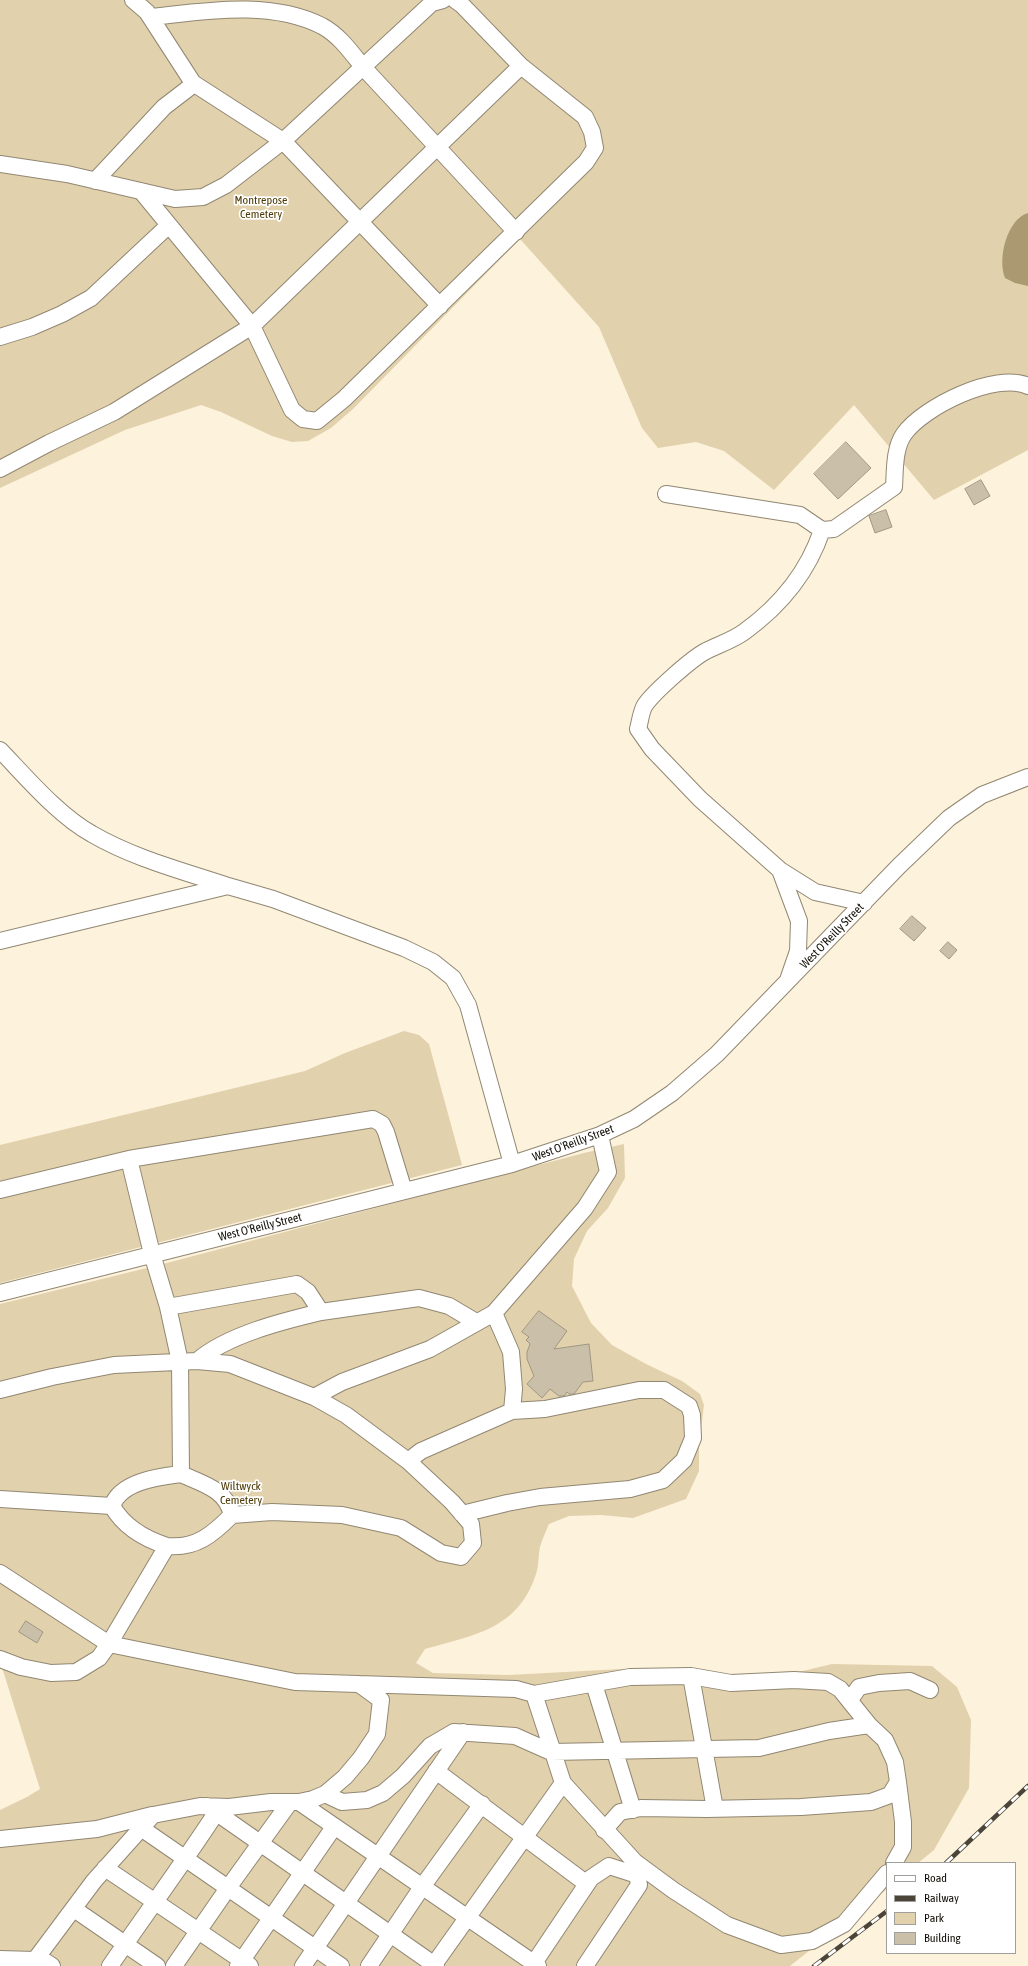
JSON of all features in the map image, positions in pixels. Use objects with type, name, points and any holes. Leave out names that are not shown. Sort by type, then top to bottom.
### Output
[{"type":"street","points":[[133,0],[151,17],[194,84],[283,141],[440,306]]},
{"type":"street","points":[[0,164],[67,174],[175,199],[203,197],[226,185],[283,141],[432,3],[444,0]]},
{"type":"street","points":[[141,191],[252,326],[292,410],[303,419],[316,421],[344,399],[516,232],[586,162],[595,148],[592,132],[585,117],[521,66],[462,5],[455,0]]},
{"type":"street","points":[[151,17],[252,7],[287,11],[323,26],[345,44],[363,67],[516,232]]},
{"type":"street","points":[[0,469],[49,443],[114,412],[252,326],[521,66]]},
{"type":"street","points":[[95,181],[164,107],[194,84]]},
{"type":"street","points":[[0,337],[32,328],[91,298],[169,224]]},
{"type":"street","points":[[666,494],[800,515],[822,530],[834,529],[894,487],[899,443],[903,434],[930,409],[980,387],[1001,382],[1020,382],[1028,386]]},
{"type":"street","points":[[822,530],[816,547],[792,587],[766,615],[742,634],[704,652],[658,690],[644,707],[638,729],[652,749],[700,798],[780,870],[815,892],[864,903]]},
{"type":"street","points":[[0,750],[57,806],[91,834],[118,848],[228,886],[273,898],[404,948],[433,962],[453,978],[468,1005],[512,1164]]},
{"type":"street","name":"West O'Reilly Street","points":[[0,1293],[512,1164],[600,1135],[634,1119],[672,1093],[717,1054],[949,818],[982,795],[1028,777]]},
{"type":"street","points":[[780,870],[799,921],[798,951],[787,982]]},
{"type":"street","points":[[0,941],[228,886]]},
{"type":"street","points":[[0,1190],[129,1159],[373,1119],[382,1124],[386,1132],[404,1190]]},
{"type":"street","points":[[314,1397],[342,1382],[430,1349],[494,1313],[585,1208],[608,1172],[600,1135]]},
{"type":"street","points":[[129,1159],[152,1254],[168,1307],[180,1362],[180,1474]]},
{"type":"street","points":[[168,1307],[297,1284],[308,1292],[321,1312]]},
{"type":"street","points":[[197,1361],[226,1342],[290,1319],[321,1312],[419,1298],[449,1306],[476,1322]]},
{"type":"street","points":[[494,1313],[511,1352],[514,1389],[512,1411]]},
{"type":"street","points":[[0,1390],[52,1377],[114,1365],[197,1361],[230,1364],[314,1397],[346,1415],[408,1461],[462,1514],[471,1524],[473,1543],[461,1557],[441,1554],[401,1528],[342,1515],[272,1512],[232,1515],[217,1530],[199,1542],[181,1547],[167,1546],[148,1540],[134,1530],[117,1516],[112,1506],[115,1498],[133,1485],[157,1477],[180,1474],[221,1493],[230,1504],[232,1515]]},
{"type":"street","points":[[408,1461],[421,1451],[512,1411],[545,1409],[639,1390],[664,1390],[689,1406],[692,1415],[693,1438],[684,1460],[662,1480],[630,1489],[540,1497],[462,1514]]},
{"type":"street","points":[[0,1499],[112,1506]]},
{"type":"street","points":[[0,1659],[20,1667],[51,1673],[76,1672],[99,1658],[109,1644],[167,1546]]},
{"type":"street","points":[[0,1573],[109,1644],[295,1682],[516,1689],[534,1694],[630,1677],[691,1676],[731,1683],[794,1680],[828,1682],[840,1689],[869,1725],[885,1740],[895,1762],[903,1822],[903,1847],[895,1862]]},
{"type":"street","points":[[691,1676],[715,1809]]},
{"type":"street","points":[[850,1700],[859,1687],[879,1683],[910,1681],[930,1690]]},
{"type":"street","points":[[0,1839],[97,1829],[176,1809],[212,1809],[271,1802],[294,1802],[313,1799],[325,1794],[349,1772],[377,1734],[381,1700],[358,1684]]},
{"type":"street","points":[[594,1684],[633,1810]]},
{"type":"street","points":[[534,1694],[563,1783],[636,1868],[727,1925],[781,1945],[812,1941],[844,1924],[886,1874]]},
{"type":"street","points":[[325,1794],[342,1802],[367,1800],[382,1793],[402,1776],[430,1746],[454,1732],[515,1736],[552,1752],[758,1748],[829,1731],[869,1725]]},
{"type":"street","points":[[303,1966],[379,1857],[463,1732]]},
{"type":"street","points":[[436,1771],[587,1884]]},
{"type":"street","points":[[604,1830],[620,1812],[641,1808],[715,1809],[801,1807],[870,1802],[890,1795],[898,1782]]},
{"type":"street","points":[[212,1809],[434,1965],[563,1783]]},
{"type":"street","points":[[294,1802],[334,1826],[536,1965],[590,1878],[609,1866],[636,1868]]},
{"type":"street","points":[[174,1966],[260,1843],[294,1802]]},
{"type":"street","points":[[369,1966],[422,1887],[482,1804]]},
{"type":"street","points":[[110,1966],[154,1901],[186,1859],[212,1809]]},
{"type":"street","points":[[35,1963],[105,1868],[154,1815]]},
{"type":"street","points":[[105,1868],[198,1931],[243,1964],[271,1917],[334,1826]]},
{"type":"street","points":[[141,1828],[341,1966]]},
{"type":"street","points":[[585,1966],[639,1885],[636,1868]]},
{"type":"street","points":[[74,1910],[157,1966]]},
{"type":"street","points":[[0,1959],[35,1963],[46,1962],[52,1966]]},
{"type":"green space","name":"Montrepose Cemetery","points":[[0,0],[1028,0],[1028,450],[934,500],[854,405],[774,490],[724,451],[696,442],[658,448],[642,428],[599,327],[520,239],[353,409],[331,428],[308,441],[292,442],[272,436],[221,412],[201,405],[125,430],[0,488]]},
{"type":"green space","points":[[404,1031],[419,1035],[429,1044],[462,1165],[0,1283],[0,1145],[305,1071],[345,1053]]},
{"type":"green space","name":"Wiltwyck Cemetery","points":[[624,1144],[625,1178],[608,1208],[587,1231],[574,1259],[572,1286],[591,1323],[612,1345],[646,1364],[682,1381],[700,1394],[704,1405],[699,1446],[699,1471],[686,1499],[633,1518],[601,1515],[569,1516],[549,1524],[540,1547],[536,1574],[528,1592],[518,1607],[506,1618],[477,1634],[425,1649],[416,1663],[433,1673],[509,1675],[621,1669],[654,1673],[778,1677],[832,1664],[932,1666],[957,1687],[971,1720],[969,1788],[934,1850],[919,1862],[886,1862],[886,1890],[790,1966],[0,1966],[0,1810],[40,1789],[0,1661],[0,1304],[163,1264],[584,1153]]},
{"type":"shaded area","points":[[1028,213],[1028,286],[1015,283],[1005,278],[1002,261],[1003,251],[1009,231],[1014,223]]},
{"type":"building","points":[[846,442],[871,468],[838,499],[814,474]]},
{"type":"building","points":[[981,480],[990,496],[974,505],[965,489]]},
{"type":"building","points":[[886,510],[892,527],[875,533],[869,516]]},
{"type":"building","points":[[912,916],[926,928],[914,941],[900,929]]},
{"type":"building","points":[[948,942],[957,950],[949,959],[940,951]]},
{"type":"building","points":[[539,1311],[567,1331],[554,1349],[589,1344],[593,1381],[583,1382],[574,1394],[569,1394],[567,1392],[564,1396],[559,1396],[550,1389],[542,1398],[527,1384],[534,1376],[527,1359],[527,1352],[530,1344],[526,1340],[529,1337],[522,1332]]},
{"type":"building","points":[[26,1621],[43,1632],[37,1643],[19,1632]]},
{"type":"railway","points":[[947,1862],[1028,1786]]},
{"type":"railway","points":[[814,1966],[886,1912]]}]
